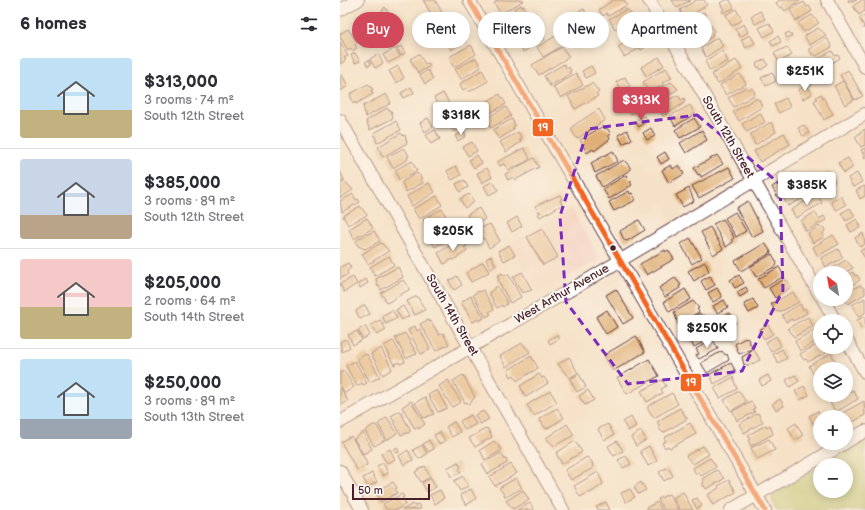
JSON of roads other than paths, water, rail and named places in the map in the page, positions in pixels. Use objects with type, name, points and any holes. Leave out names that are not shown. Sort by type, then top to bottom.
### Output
[{"type":"street","points":[[340,10],[358,0]]},
{"type":"street","points":[[469,0],[765,510]]},
{"type":"street","name":"South 12th Street","points":[[648,0],[813,283]]},
{"type":"street","points":[[827,0],[865,67]]},
{"type":"street","name":"West Arthur Avenue","points":[[340,422],[620,261],[865,114]]},
{"type":"street","name":"South 14th Street","points":[[340,120],[564,510]]},
{"type":"street","points":[[853,351],[865,372]]},
{"type":"street","points":[[853,438],[865,431]]},
{"type":"street","points":[[731,510],[833,450]]},
{"type":"street","points":[[340,471],[362,510]]}]
